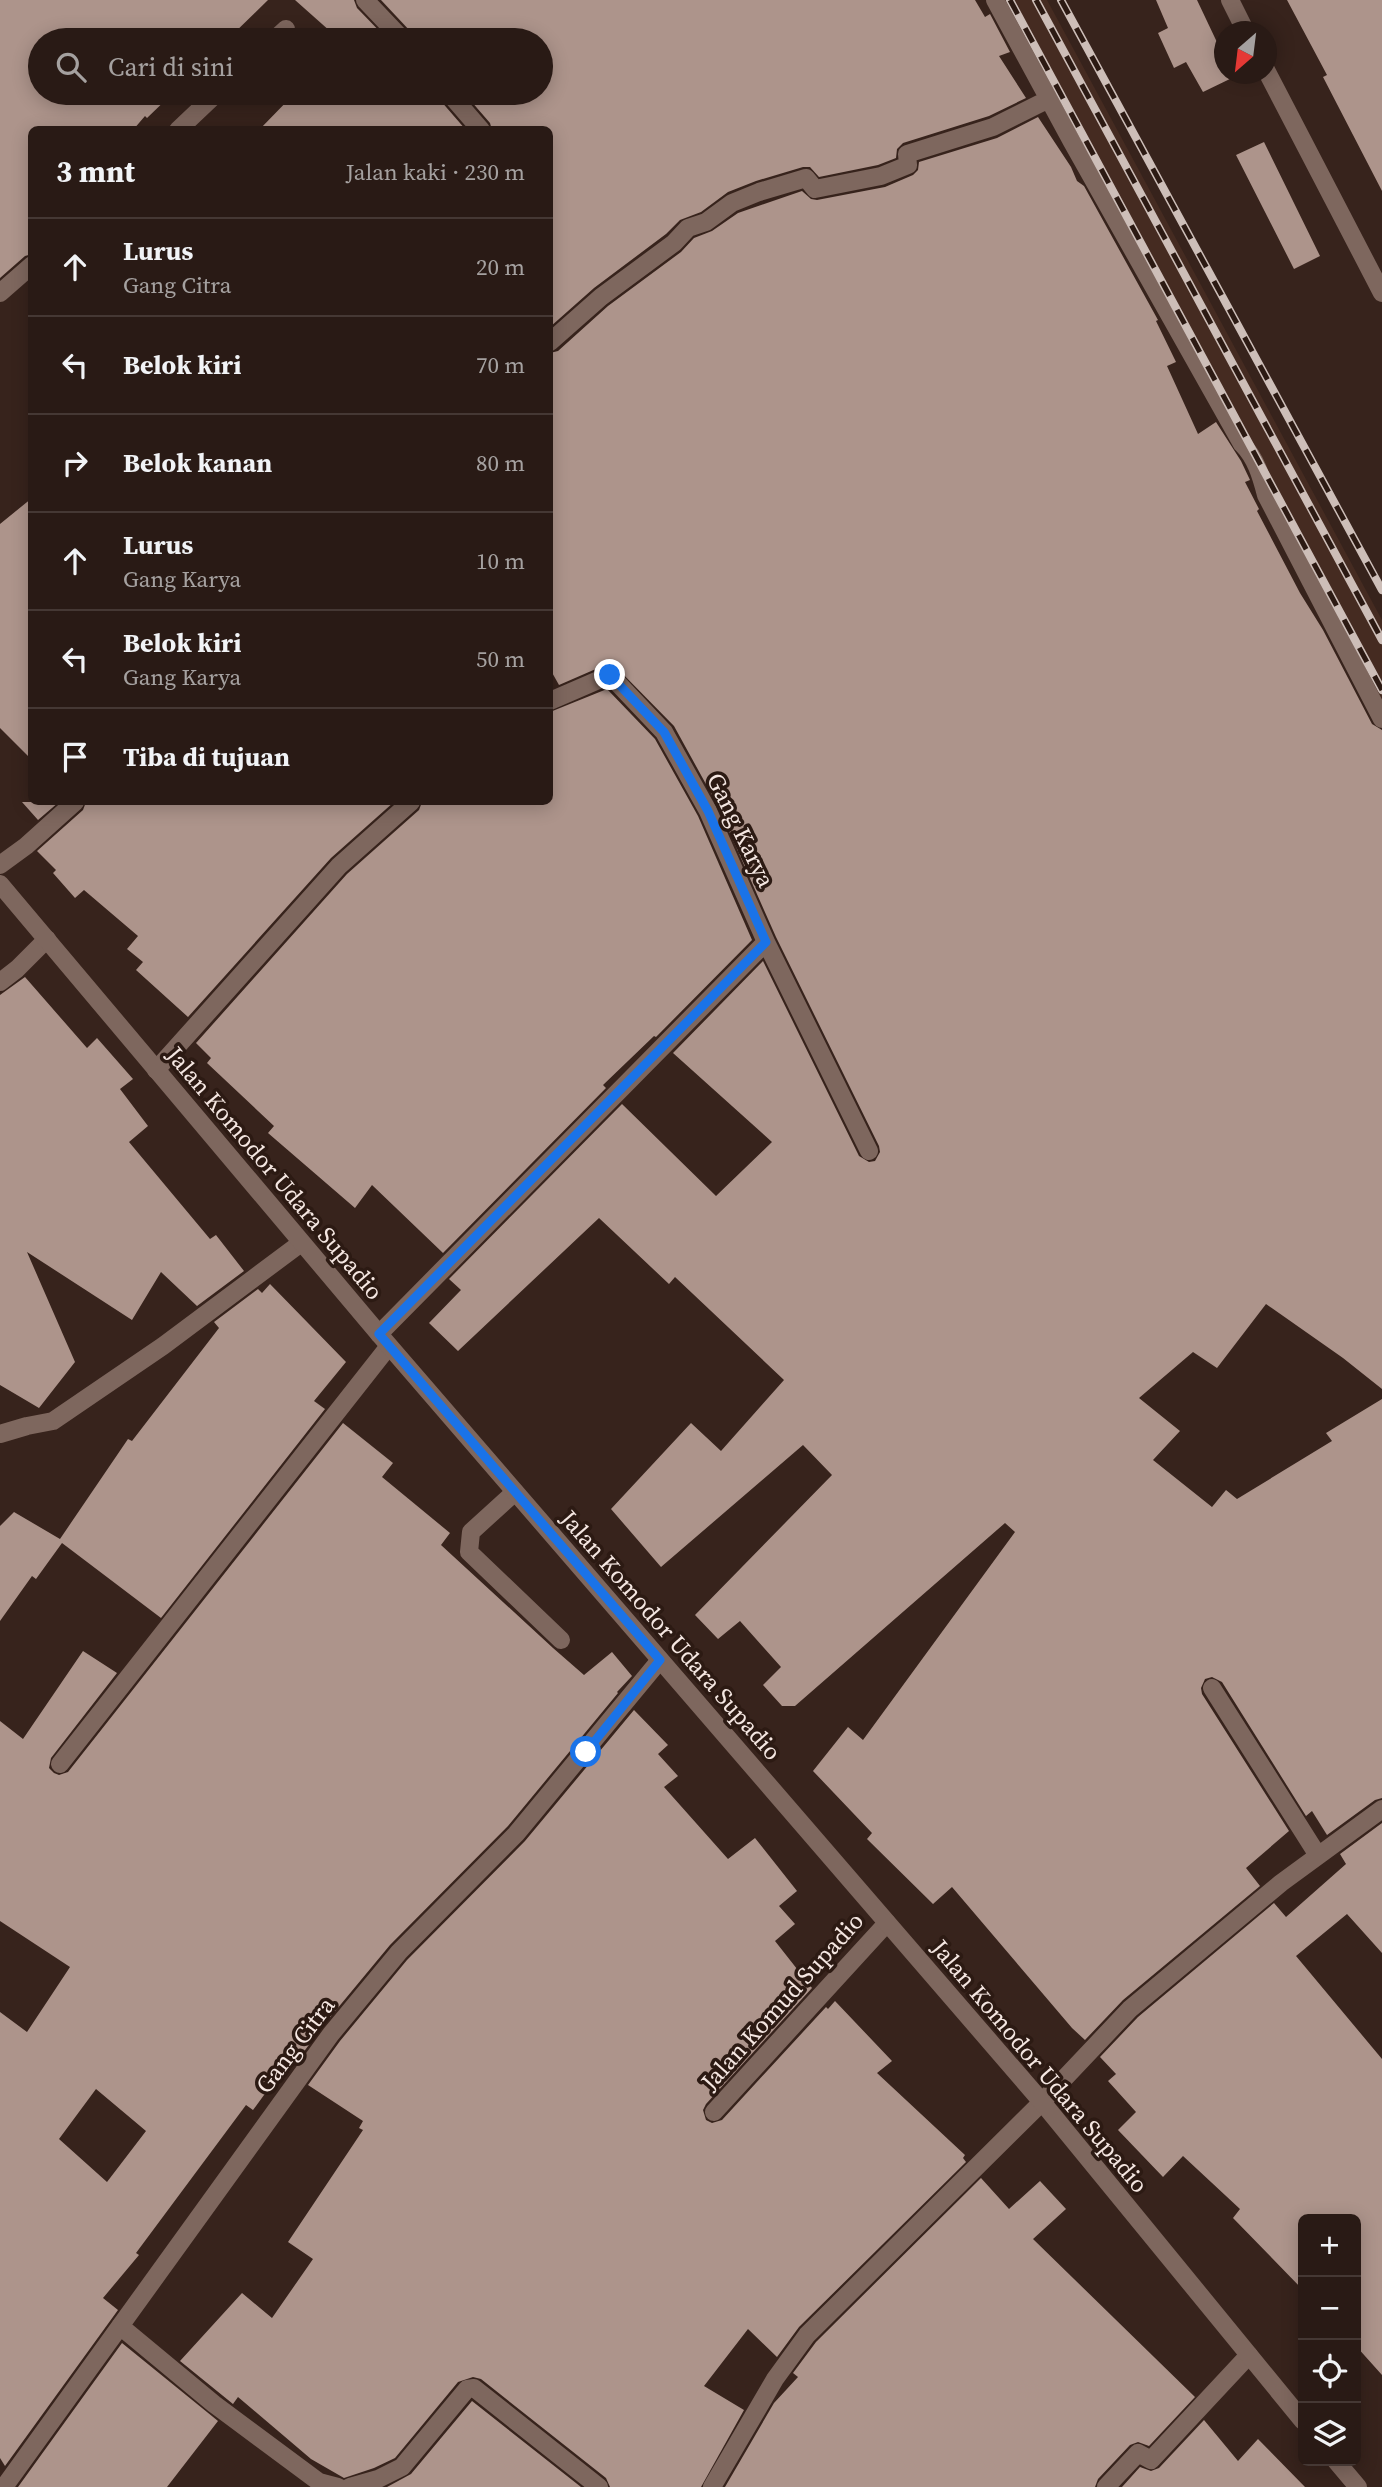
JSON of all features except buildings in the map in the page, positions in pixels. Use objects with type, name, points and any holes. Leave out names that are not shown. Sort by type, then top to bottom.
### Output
[{"type":"street","points":[[365,0],[392,28]]},
{"type":"street","points":[[996,0],[1242,444],[1248,450],[1260,473],[1266,495],[1382,719]]},
{"type":"street","points":[[1230,0],[1240,21]]},
{"type":"street","points":[[1273,84],[1382,292]]},
{"type":"street","points":[[553,339],[601,297],[674,243],[688,228],[706,222],[732,203],[806,178],[815,189],[881,176],[908,165],[907,154],[993,127],[1049,99]]},
{"type":"street","points":[[182,126],[204,105]]},
{"type":"street","points":[[459,105],[478,126]]},
{"type":"street","points":[[0,293],[28,268]]},
{"type":"street","name":"Gang Karya","points":[[553,700],[610,675],[664,732],[708,811],[766,942]]},
{"type":"street","points":[[0,865],[26,846],[72,805]]},
{"type":"street","points":[[156,1070],[339,866],[408,805]]},
{"type":"street","name":"Jalan Komodor Udara Supadio","points":[[0,884],[384,1340],[1042,2102],[1298,2415]]},
{"type":"street","points":[[0,982],[47,939]]},
{"type":"street","points":[[60,1764],[384,1340],[766,942],[869,1151]]},
{"type":"street","points":[[0,1434],[53,1421],[163,1346],[302,1243]]},
{"type":"street","points":[[515,1492],[471,1532],[469,1552],[561,1640]]},
{"type":"street","name":"Gang Citra","points":[[4,2487],[331,2034],[399,1952],[516,1834],[660,1660]]},
{"type":"street","points":[[1212,1688],[1317,1854]]},
{"type":"street","points":[[712,2487],[775,2379],[807,2335],[1042,2102],[1130,2009],[1317,1854],[1382,1809]]},
{"type":"street","name":"Jalan Komud Supadio","points":[[714,2112],[887,1923]]},
{"type":"street","points":[[120,2326],[214,2404],[319,2482],[338,2487]]},
{"type":"street","points":[[1106,2487],[1138,2453],[1151,2460],[1249,2355]]},
{"type":"street","points":[[350,2487],[402,2468],[467,2389],[474,2388],[599,2487]]},
{"type":"street","points":[[1340,2466],[1358,2487]]},
{"type":"shaded area","points":[[1003,0],[1047,0],[1382,620],[1382,708]]},
{"type":"railway","points":[[1010,0],[1382,690]]},
{"type":"railway","points":[[1036,0],[1382,640]]},
{"type":"railway","points":[[1061,0],[1382,590]]},
{"type":"route","points":[[586,1752],[660,1660],[379,1334],[766,942],[708,811],[664,732],[610,675]]}]
